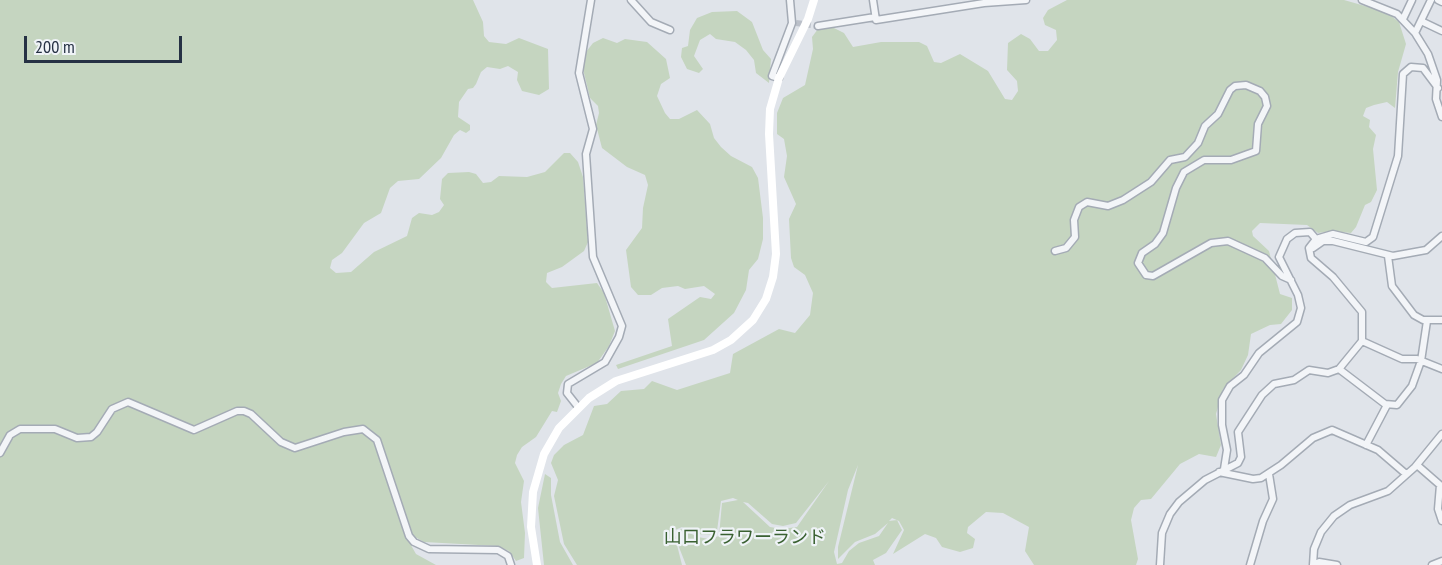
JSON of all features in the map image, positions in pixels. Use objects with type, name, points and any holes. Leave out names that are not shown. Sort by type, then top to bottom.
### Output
[{"type":"street","points":[[578,407],[567,393],[568,384],[605,362],[619,337],[622,326],[593,258],[586,154],[593,129],[579,73],[591,0]]},
{"type":"street","points":[[630,0],[651,22],[670,30]]},
{"type":"street","points":[[779,78],[772,75],[794,23],[790,0]]},
{"type":"street","points":[[537,565],[531,515],[536,478],[551,441],[578,407],[616,381],[722,345],[745,328],[759,311],[771,287],[775,266],[770,109],[779,78],[808,19],[814,0]]},
{"type":"street","points":[[873,0],[875,17]]},
{"type":"street","points":[[818,26],[875,17],[876,20],[984,3],[1026,0]]},
{"type":"street","points":[[1362,0],[1391,11],[1403,19],[1415,33],[1428,54],[1440,88],[1436,99],[1442,117]]},
{"type":"street","points":[[1403,19],[1412,0]]},
{"type":"street","points":[[1415,33],[1431,0]]},
{"type":"street","points":[[1438,0],[1442,2]]},
{"type":"street","points":[[1421,21],[1442,31]]},
{"type":"street","points":[[1160,565],[1162,533],[1174,508],[1198,485],[1234,466],[1240,460],[1238,432],[1267,389],[1299,377],[1309,370],[1328,373],[1339,369],[1362,341],[1364,318],[1362,312],[1333,277],[1313,262],[1309,248],[1316,239],[1333,234],[1366,242],[1373,237],[1398,156],[1403,75],[1411,67],[1423,68],[1440,88]]},
{"type":"street","points":[[1055,251],[1066,248],[1075,237],[1074,220],[1079,207],[1087,202],[1108,206],[1123,200],[1151,182],[1170,160],[1185,157],[1198,143],[1205,126],[1218,114],[1230,90],[1234,86],[1246,85],[1260,91],[1265,97],[1267,106],[1258,123],[1256,151],[1231,160],[1204,160],[1184,172],[1176,188],[1163,233],[1155,244],[1142,253],[1138,263],[1146,275],[1153,276],[1211,243],[1228,241],[1265,258],[1282,276],[1291,280]]},
{"type":"street","points":[[1221,471],[1227,450],[1222,425],[1222,400],[1230,386],[1244,375],[1259,353],[1297,322],[1300,308],[1291,280],[1280,263],[1283,245],[1294,233],[1304,231],[1310,232],[1316,239]]},
{"type":"street","points":[[1310,254],[1315,246],[1323,241],[1388,256],[1426,250],[1442,236]]},
{"type":"street","points":[[1388,256],[1392,286],[1414,315],[1427,321],[1442,320]]},
{"type":"street","points":[[1339,369],[1388,405],[1397,405],[1409,392],[1421,361],[1427,321]]},
{"type":"street","points":[[1362,341],[1401,358],[1421,361],[1442,369]]},
{"type":"street","points":[[0,453],[10,435],[20,429],[55,429],[76,438],[91,437],[97,432],[112,409],[128,402],[194,430],[244,411],[251,414],[281,442],[295,448],[344,432],[363,429],[377,440],[409,536],[414,542],[429,549],[498,550],[508,556],[512,565]]},
{"type":"street","points":[[1366,445],[1388,405]]},
{"type":"street","points":[[1221,471],[1256,479],[1269,474],[1314,438],[1328,430],[1336,431],[1385,454],[1406,474]]},
{"type":"street","points":[[1337,565],[1326,562],[1313,565],[1314,549],[1321,532],[1334,516],[1350,505],[1382,495],[1417,465],[1442,434]]},
{"type":"street","points":[[1417,465],[1440,485],[1438,509],[1442,521]]},
{"type":"street","points":[[1250,565],[1263,521],[1273,500],[1269,474]]},
{"type":"street","points":[[1432,565],[1442,561]]},
{"type":"green space","points":[[0,0],[473,0],[483,22],[484,36],[489,42],[506,44],[519,38],[548,49],[549,89],[539,95],[522,91],[517,80],[518,72],[508,66],[500,69],[487,67],[481,72],[476,84],[473,88],[468,89],[459,102],[458,117],[470,125],[470,130],[466,133],[460,130],[454,135],[441,158],[419,179],[398,181],[390,188],[381,213],[364,223],[342,253],[332,260],[330,268],[336,273],[351,272],[374,252],[407,236],[412,218],[419,213],[432,215],[439,212],[444,205],[440,199],[442,179],[448,173],[476,174],[483,183],[491,182],[499,176],[527,177],[545,172],[564,153],[570,153],[578,162],[583,177],[588,242],[584,251],[562,267],[547,273],[546,282],[552,288],[597,283],[604,293],[615,331],[609,346],[597,363],[566,376],[558,393],[561,401],[557,412],[552,411],[536,437],[522,447],[517,455],[515,463],[524,481],[521,502],[525,533],[524,558],[516,561],[509,551],[497,546],[424,542],[415,537],[408,540],[416,554],[436,565],[0,565]]},
{"type":"green space","name":"山口フラワーランド","points":[[1067,0],[1344,0],[1386,12],[1399,22],[1406,44],[1398,72],[1395,108],[1387,102],[1374,105],[1366,108],[1363,116],[1370,120],[1369,127],[1376,135],[1373,149],[1377,190],[1371,202],[1365,205],[1351,233],[1332,231],[1318,233],[1307,225],[1260,223],[1252,231],[1253,236],[1269,251],[1280,294],[1292,298],[1292,310],[1281,324],[1270,325],[1251,334],[1248,355],[1241,370],[1223,389],[1216,414],[1221,445],[1216,457],[1199,454],[1180,464],[1151,499],[1141,500],[1134,508],[1131,520],[1138,559],[1136,565],[1034,565],[1025,551],[1029,527],[1003,513],[986,512],[968,527],[967,533],[975,539],[973,548],[960,552],[942,547],[936,538],[925,534],[893,554],[904,530],[897,520],[902,530],[886,553],[873,560],[875,565],[686,565],[675,537],[682,565],[577,565],[564,544],[554,496],[558,480],[551,463],[554,455],[564,445],[583,435],[594,406],[607,404],[621,391],[644,389],[652,381],[677,390],[730,373],[733,354],[779,329],[795,333],[810,315],[813,293],[805,275],[794,267],[791,258],[789,219],[796,204],[784,177],[787,156],[784,139],[777,134],[777,113],[783,98],[805,85],[813,49],[812,37],[818,29],[832,27],[844,33],[853,47],[881,42],[919,42],[927,46],[934,62],[941,63],[960,54],[988,71],[1005,99],[1012,100],[1018,91],[1017,81],[1007,70],[1008,43],[1021,34],[1030,39],[1039,51],[1048,51],[1057,40],[1056,30],[1045,25],[1043,18],[1048,10]],"holes":[[[858,465],[838,547],[838,559],[855,542],[875,534],[888,523],[879,536],[859,543],[849,551],[842,563],[837,564],[834,552],[848,490]],[[829,481],[797,527],[782,529],[770,527],[743,502],[748,503],[772,524],[783,526],[796,523]],[[733,498],[738,500],[722,503],[719,536],[709,539],[698,537],[681,529],[675,537],[675,530],[682,527],[697,534],[711,535],[717,531],[721,501]]]},
{"type":"green space","points":[[737,11],[752,22],[763,50],[771,59],[769,83],[756,73],[754,60],[746,50],[735,42],[716,39],[710,34],[700,40],[694,56],[703,69],[699,73],[687,69],[681,57],[682,48],[688,46],[690,30],[697,18],[712,12]]},
{"type":"green space","points":[[603,38],[617,43],[625,39],[647,42],[666,59],[670,78],[661,84],[657,96],[665,113],[670,119],[679,119],[697,110],[710,124],[714,138],[721,147],[731,156],[752,167],[758,178],[763,218],[763,239],[758,259],[749,270],[746,290],[734,313],[704,340],[618,369],[616,365],[672,346],[668,319],[700,297],[711,299],[715,294],[704,286],[685,289],[678,286],[662,288],[651,295],[638,295],[631,287],[626,250],[642,228],[648,185],[645,175],[627,167],[602,148],[596,125],[598,106],[590,98],[583,69],[586,52],[593,43]]},
{"type":"green space","points":[[545,474],[551,478],[551,495],[560,542],[573,565],[544,565],[538,508]]},
{"type":"tunnel","points":[[796,23],[818,26]]}]
